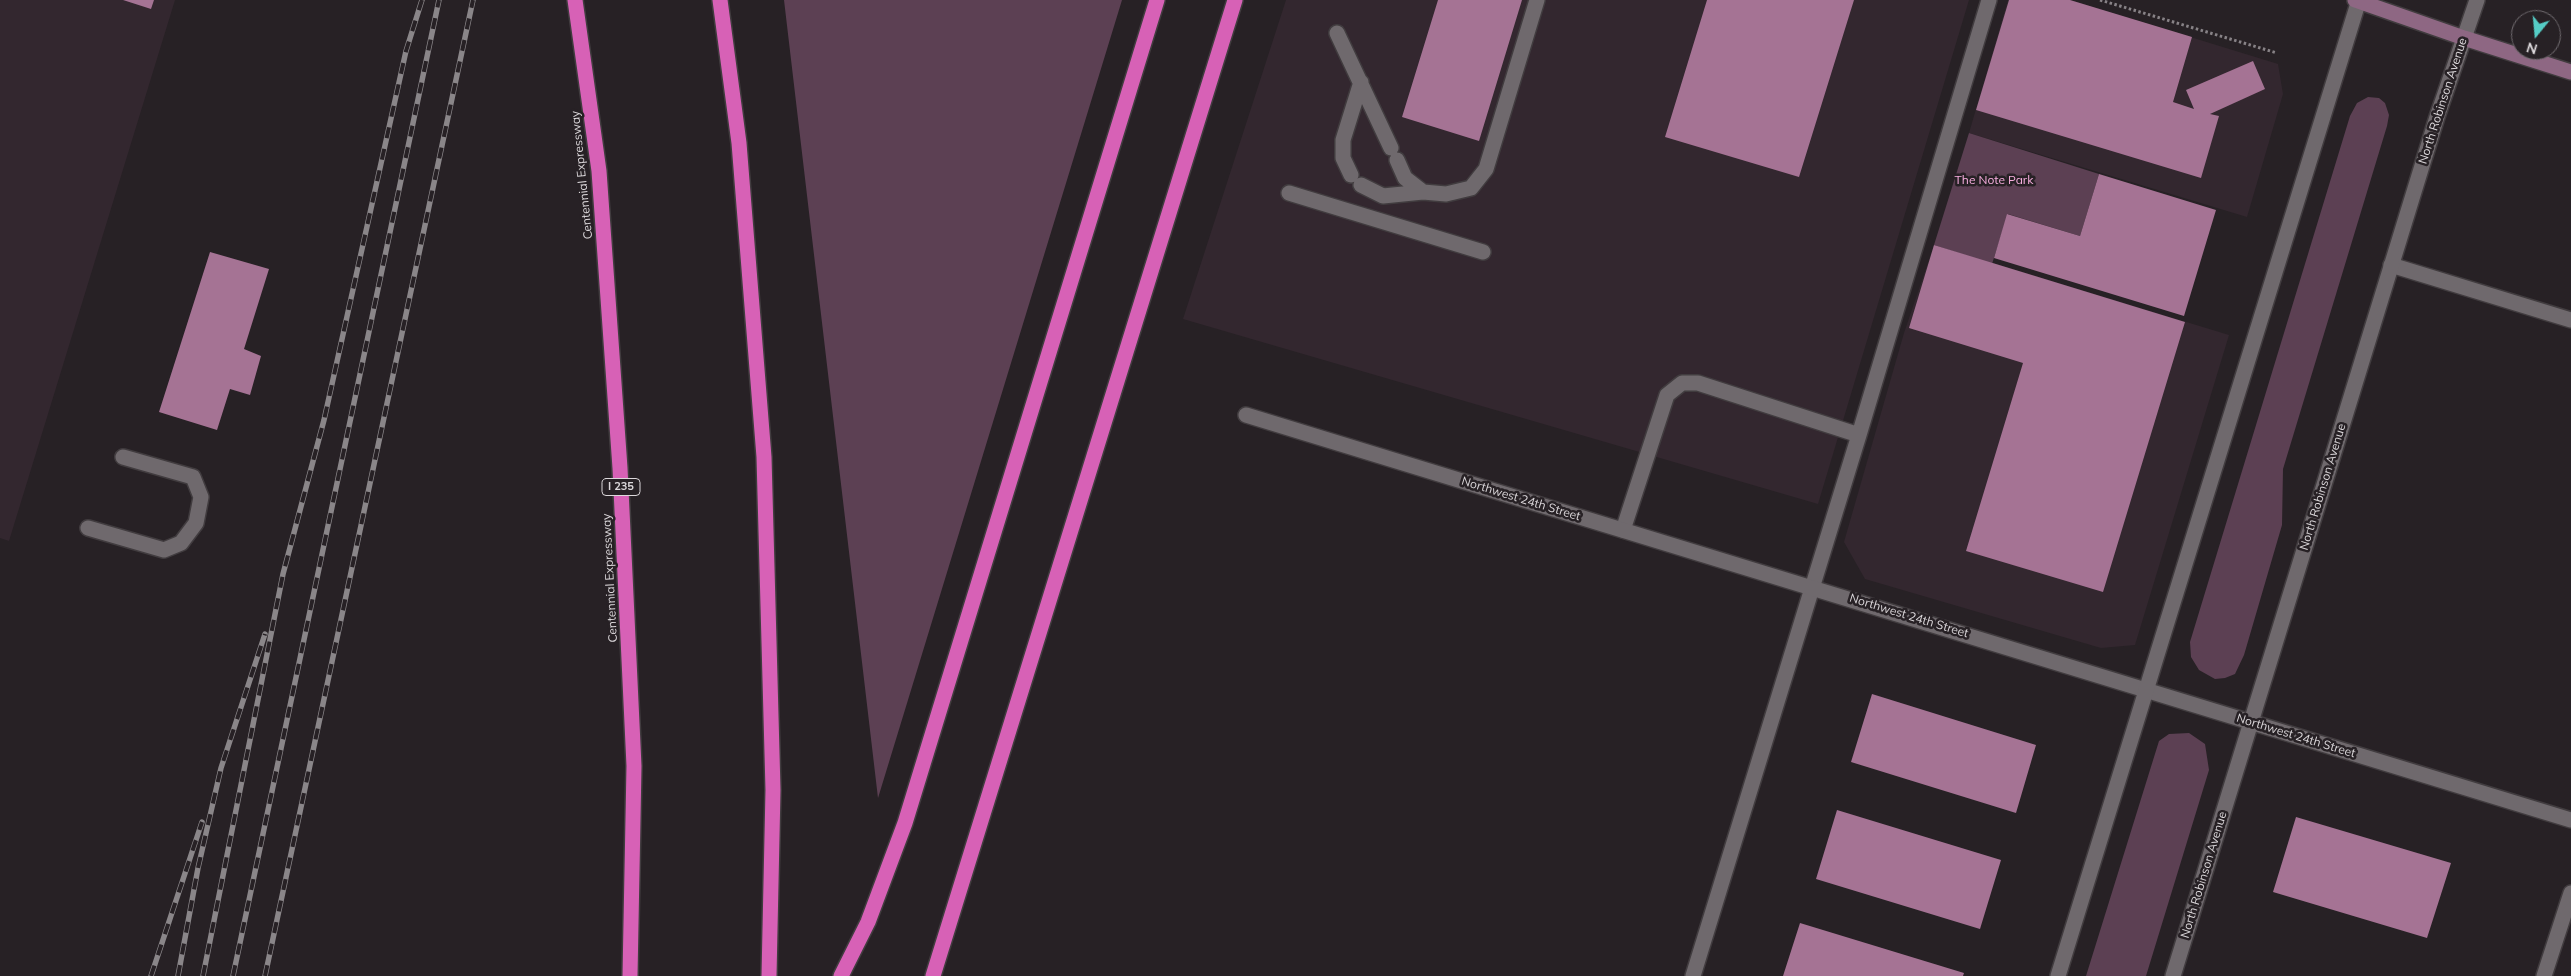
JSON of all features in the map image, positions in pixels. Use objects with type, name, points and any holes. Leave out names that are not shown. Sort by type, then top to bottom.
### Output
[{"type":"highway","name":"Centennial Expressway","points":[[575,0],[599,171],[620,468],[634,766],[630,976]]},
{"type":"highway","points":[[720,0],[740,143],[764,457],[773,790],[769,976]]},
{"type":"highway","points":[[841,976],[868,922],[905,823],[1158,0]]},
{"type":"highway","points":[[933,976],[1235,0]]},
{"type":"main road","points":[[2358,0],[2464,38],[2571,72]]},
{"type":"street","points":[[1361,82],[1342,140],[1342,158],[1356,180],[1383,196],[1423,192],[1446,194],[1471,188],[1486,169],[1537,0]]},
{"type":"street","points":[[1692,976],[1859,435],[1989,0]]},
{"type":"street","points":[[2058,976],[2358,0]]},
{"type":"street","name":"North Robinson Avenue","points":[[2173,976],[2391,265],[2477,0]]},
{"type":"street","points":[[1337,33],[1405,178],[1423,192]]},
{"type":"street","points":[[1289,193],[1483,252]]},
{"type":"street","points":[[2391,265],[2571,320]]},
{"type":"street","points":[[1623,530],[1667,395],[1682,383],[1698,383],[1859,435]]},
{"type":"street","name":"Northwest 24th Street","points":[[1246,415],[2571,820]]},
{"type":"street","points":[[88,528],[164,550],[181,543],[196,523],[202,498],[193,477],[123,457]]},
{"type":"street","points":[[2544,976],[2571,893]]},
{"type":"path","points":[[2100,0],[2276,53]]},
{"type":"shaded area","points":[[0,0],[175,0],[9,541],[0,538]]},
{"type":"shaded area","points":[[1286,0],[1969,0],[1818,504],[1183,319]]},
{"type":"shaded area","points":[[2008,0],[2070,0],[2278,64],[2283,94],[2247,217],[1969,133]]},
{"type":"shaded area","points":[[1934,245],[2229,335],[2135,645],[2101,648],[1865,579],[1844,542],[1904,333]]},
{"type":"green space","points":[[784,0],[1122,0],[878,798]]},
{"type":"green space","points":[[2368,97],[2379,98],[2385,103],[2389,115],[2387,126],[2283,469],[2282,525],[2244,655],[2235,674],[2215,679],[2199,670],[2191,657],[2190,642],[2350,116],[2357,103]]},
{"type":"green space","name":"The Note Park","points":[[1969,133],[2099,174],[2080,236],[2008,214],[1992,264],[1934,245]]},
{"type":"green space","points":[[2189,733],[2205,744],[2209,770],[2146,976],[2086,976],[2159,741],[2169,734]]},
{"type":"building","points":[[123,0],[154,0],[151,9]]},
{"type":"building","points":[[1438,0],[1522,0],[1479,141],[1402,117]]},
{"type":"building","points":[[1707,0],[1854,0],[1799,177],[1665,137]]},
{"type":"building","points":[[2009,0],[2070,0],[2192,37],[2173,102],[2194,109],[2186,90],[2253,61],[2265,89],[2210,114],[2219,116],[2201,178],[1976,110]]},
{"type":"building","points":[[2099,174],[2216,210],[2184,316],[1994,258],[2007,214],[2080,236]]},
{"type":"building","points":[[1934,245],[2185,322],[2103,592],[1966,551],[2023,363],[1909,328]]},
{"type":"building","points":[[210,252],[269,269],[244,349],[261,356],[250,395],[230,389],[217,430],[159,412]]},
{"type":"building","points":[[1872,694],[2036,745],[2016,813],[1851,762]]},
{"type":"building","points":[[1837,810],[2001,860],[1980,929],[1816,879]]},
{"type":"building","points":[[2296,817],[2451,863],[2427,938],[2273,892]]},
{"type":"building","points":[[1800,923],[1964,973],[1963,976],[1783,976]]},
{"type":"railway","points":[[203,976],[283,574],[324,420],[406,51],[422,0]]},
{"type":"railway","points":[[233,976],[439,0]]},
{"type":"railway","points":[[265,976],[473,0]]},
{"type":"railway","points":[[178,976],[198,868],[221,768],[265,634]]},
{"type":"railway","points":[[151,976],[202,822]]}]
